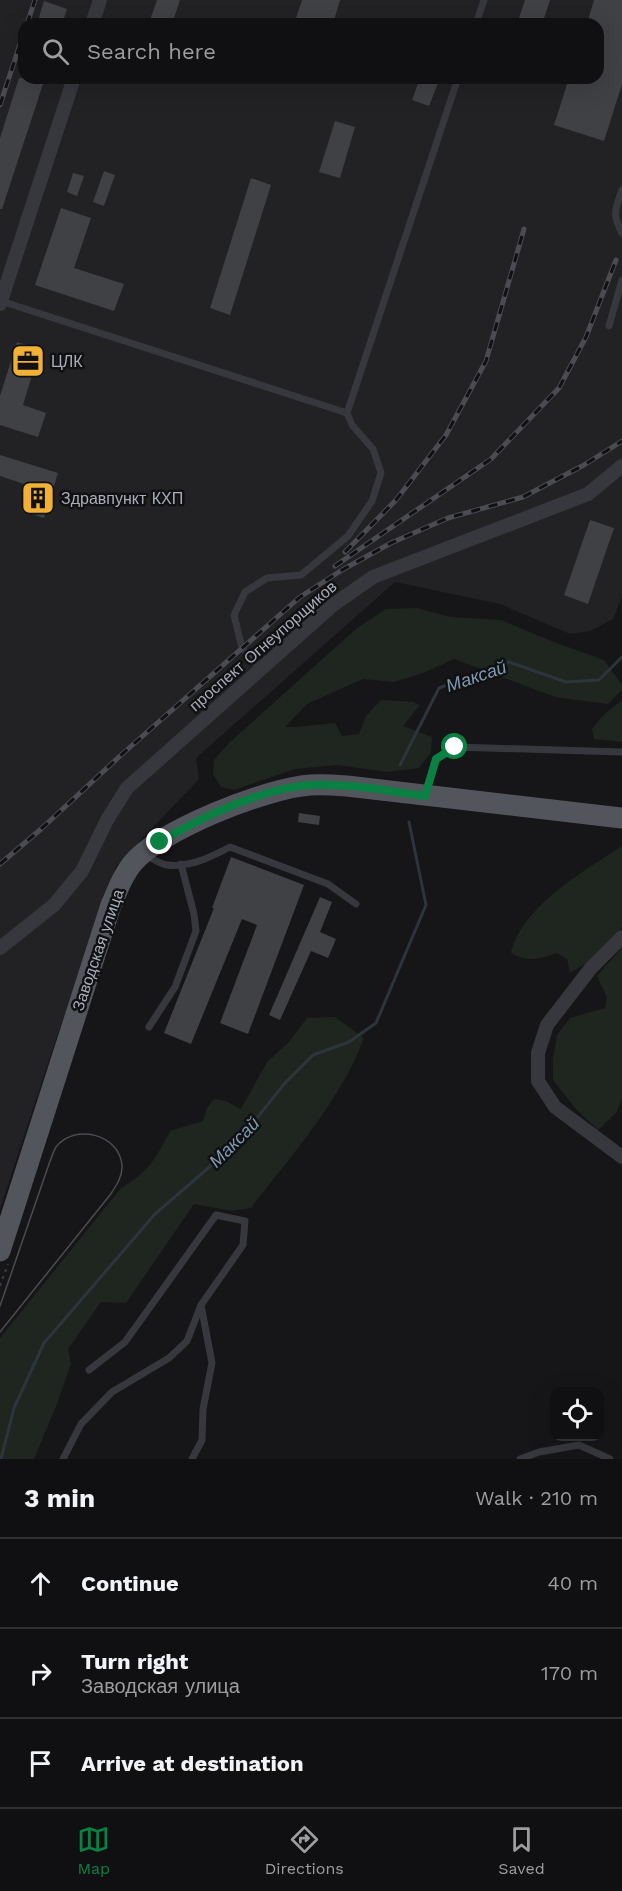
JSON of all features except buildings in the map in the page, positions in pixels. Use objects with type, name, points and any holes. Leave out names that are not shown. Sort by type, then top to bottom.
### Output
[{"type":"main road","name":"Заводская улица","points":[[0,1251],[111,905],[123,878],[132,864],[143,854],[182,828],[223,810],[270,792],[310,785],[347,786],[622,819]]},
{"type":"street","points":[[94,18],[100,0]]},
{"type":"street","points":[[1,302],[72,84]]},
{"type":"street","name":"проспект Огнеупорщиков","points":[[0,948],[54,905],[82,871],[107,820],[127,788],[333,605],[373,577],[588,494],[622,466]]},
{"type":"street","points":[[622,937],[591,968],[547,1025],[538,1053],[538,1081],[555,1107],[622,1157]]},
{"type":"lane","points":[[478,18],[484,0]]},
{"type":"lane","points":[[261,669],[242,648],[234,615],[245,591],[267,578],[302,575],[348,536],[372,501],[381,473],[373,449],[352,425],[347,412],[456,84]]},
{"type":"lane","points":[[622,190],[616,207],[615,220],[622,233]]},
{"type":"lane","points":[[609,326],[622,280]]},
{"type":"lane","points":[[1,302],[347,412]]},
{"type":"lane","points":[[425,796],[436,759],[455,747],[622,752]]},
{"type":"lane","points":[[143,854],[166,865],[181,864],[205,860],[230,847],[328,884],[356,904]]},
{"type":"lane","points":[[149,1027],[175,987],[196,931],[187,882],[181,864]]},
{"type":"lane","points":[[63,1459],[81,1424],[112,1392],[169,1358],[187,1341],[201,1305],[243,1245],[245,1221],[216,1215],[125,1342],[89,1370]]},
{"type":"lane","points":[[192,1459],[202,1440],[203,1409],[212,1363],[201,1305]]},
{"type":"lane","points":[[520,1459],[539,1452],[579,1445],[610,1459]]},
{"type":"shaded area","points":[[0,0],[622,0],[622,597],[613,619],[590,631],[570,634],[500,604],[395,582],[196,758],[199,779],[116,866],[0,1209]]},
{"type":"shaded area","points":[[417,608],[450,617],[501,620],[604,660],[622,685],[622,690],[608,704],[555,697],[454,659],[423,673],[394,682],[363,679],[307,704],[285,727],[335,723],[342,736],[359,734],[366,716],[381,700],[413,702],[420,705],[403,726],[432,737],[431,752],[419,768],[387,772],[338,765],[295,769],[234,790],[221,787],[213,774],[214,760],[230,742],[357,628],[386,609]]},
{"type":"shaded area","points":[[622,701],[622,742],[594,739],[592,729]]},
{"type":"shaded area","points":[[622,846],[622,927],[599,952],[585,964],[570,972],[567,959],[557,953],[534,959],[523,958],[511,953],[517,936],[541,905],[573,878]]},
{"type":"shaded area","points":[[622,948],[622,1099],[616,1113],[598,1130],[576,1109],[553,1080],[553,1059],[557,1035],[570,1018],[605,1008],[607,997],[597,976]]},
{"type":"shaded area","points":[[335,1017],[364,1038],[342,1083],[314,1127],[251,1208],[232,1211],[194,1204],[126,1303],[101,1302],[68,1349],[71,1364],[34,1459],[0,1459],[0,1338],[121,1188],[138,1177],[150,1164],[170,1131],[203,1121],[207,1108],[214,1099],[226,1101],[241,1109],[267,1062],[288,1043],[307,1018]]},
{"type":"waterway","name":"Максай","points":[[400,765],[439,688],[509,662],[566,682],[599,680],[622,657]]},
{"type":"waterway","name":"Максай","points":[[1,1459],[14,1408],[44,1343],[155,1214],[236,1144],[285,1083],[313,1055],[349,1042],[376,1023],[426,905],[409,822]]},
{"type":"tram line","points":[[0,1306],[56,1147],[74,1135],[95,1135],[105,1139],[119,1154],[122,1165],[117,1184],[0,1332]]},
{"type":"railway","points":[[29,18],[35,0]]},
{"type":"railway","points":[[0,105],[18,50]]},
{"type":"railway","points":[[345,552],[396,500],[446,435],[486,361],[524,229]]},
{"type":"railway","points":[[335,566],[491,459],[559,388],[586,337],[616,260]]},
{"type":"railway","points":[[0,864],[300,597],[391,543],[448,518],[523,497],[584,465],[622,441]]},
{"type":"place","name":"ЦЛК","points":[[28,361]]},
{"type":"place","name":"Здравпункт КХП","points":[[38,498]]},
{"type":"route","points":[[160,842],[182,828],[270,792],[310,785],[347,786],[425,796],[436,759],[455,747]]}]
